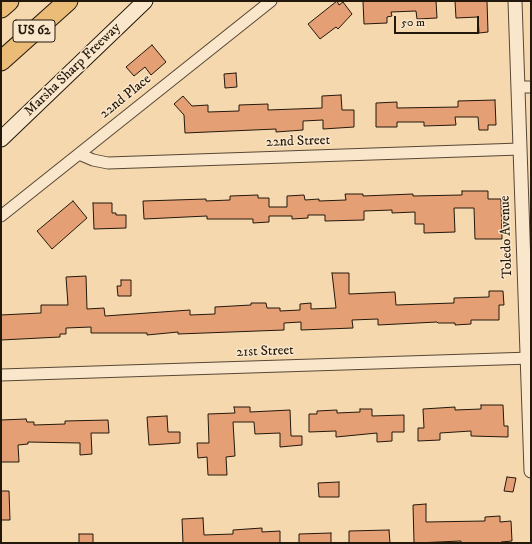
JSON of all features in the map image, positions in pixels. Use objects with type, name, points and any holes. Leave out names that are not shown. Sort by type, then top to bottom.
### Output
[{"type":"highway","name":"US 62","points":[[1,8],[9,1]]},
{"type":"highway","name":"US 62","points":[[1,61],[68,1]]},
{"type":"main road","name":"Marsha Sharp Freeway","points":[[1,139],[145,1]]},
{"type":"street","name":"22nd Place","points":[[1,216],[271,1]]},
{"type":"street","name":"Toledo Avenue","points":[[515,1],[524,87],[520,149],[529,358],[531,471]]},
{"type":"street","name":"22nd Street","points":[[79,154],[93,160],[108,163],[520,149]]},
{"type":"street","name":"21st Street","points":[[1,376],[529,358]]},
{"type":"building","points":[[337,1],[339,5],[343,2],[352,14],[338,29],[336,27],[320,39],[308,24]]},
{"type":"building","points":[[363,1],[436,1],[437,18],[417,19],[416,11],[391,12],[392,16],[387,17],[387,23],[364,24]]},
{"type":"building","points":[[455,1],[487,1],[488,32],[479,33],[478,17],[456,18]]},
{"type":"building","points":[[152,45],[166,62],[151,75],[145,67],[134,76],[126,67]]},
{"type":"building","points":[[236,73],[237,87],[225,88],[224,74]]},
{"type":"building","points":[[341,95],[342,110],[354,110],[354,127],[323,129],[323,120],[303,121],[303,130],[276,132],[276,129],[185,133],[184,115],[174,104],[183,96],[192,106],[208,105],[208,112],[239,111],[239,105],[268,104],[268,110],[322,108],[322,96]]},
{"type":"building","points":[[495,100],[496,125],[488,125],[488,130],[479,130],[478,117],[455,117],[456,125],[424,126],[424,122],[397,122],[397,127],[376,127],[376,103],[397,102],[397,108],[458,107],[458,101]]},
{"type":"building","points":[[462,191],[488,191],[488,199],[501,199],[502,239],[475,239],[474,208],[454,208],[455,232],[424,233],[424,224],[415,224],[415,212],[392,213],[392,210],[364,211],[364,220],[325,221],[325,215],[308,215],[308,218],[292,219],[292,216],[269,216],[269,222],[253,223],[253,219],[207,219],[207,216],[144,219],[143,201],[206,199],[206,201],[230,200],[230,196],[258,195],[258,198],[269,198],[269,207],[287,207],[287,196],[304,195],[305,200],[319,199],[319,201],[346,200],[345,194],[363,194],[363,196],[413,194],[413,196],[462,195]]},
{"type":"building","points":[[73,201],[87,218],[52,249],[37,231]]},
{"type":"building","points":[[93,203],[112,203],[112,213],[116,213],[116,215],[126,215],[126,228],[94,229]]},
{"type":"building","points":[[332,273],[349,273],[349,294],[395,292],[396,305],[454,303],[454,298],[489,297],[489,291],[503,291],[504,305],[499,305],[499,320],[471,320],[471,324],[455,325],[455,323],[437,322],[378,325],[378,319],[352,320],[353,328],[301,330],[301,322],[284,323],[284,330],[178,334],[178,332],[147,335],[147,333],[91,333],[91,327],[66,328],[66,334],[60,334],[60,337],[1,340],[1,315],[41,313],[41,305],[68,305],[66,277],[86,276],[87,309],[104,308],[105,316],[190,310],[190,315],[215,314],[215,307],[251,305],[251,303],[266,303],[267,308],[280,308],[280,311],[300,310],[300,304],[311,303],[311,309],[336,308]]},
{"type":"building","points":[[121,280],[131,280],[131,296],[118,296],[117,286],[121,286]]},
{"type":"building","points":[[481,405],[503,405],[504,426],[508,426],[508,437],[471,436],[471,431],[440,433],[440,440],[418,441],[418,428],[424,428],[423,409],[455,407],[455,410],[481,409]]},
{"type":"building","points":[[234,407],[250,407],[250,412],[290,410],[291,436],[302,436],[302,445],[280,447],[280,433],[255,434],[254,422],[233,422],[235,456],[226,457],[227,475],[208,475],[207,457],[198,458],[197,443],[209,443],[208,414],[235,413]]},
{"type":"building","points":[[360,409],[372,409],[372,416],[404,415],[404,432],[392,432],[392,441],[377,442],[377,433],[336,437],[336,431],[309,432],[309,414],[317,414],[317,411],[337,410],[337,413],[360,412]]},
{"type":"building","points":[[167,416],[168,432],[180,432],[180,443],[149,445],[147,417]]},
{"type":"building","points":[[26,419],[27,422],[34,422],[34,425],[65,424],[65,421],[108,420],[109,433],[91,433],[92,454],[80,455],[80,443],[28,442],[28,444],[18,445],[19,462],[1,462],[1,420]]},
{"type":"building","points":[[507,477],[516,478],[513,492],[504,491]]},
{"type":"building","points":[[339,482],[339,497],[319,497],[318,483]]},
{"type":"building","points":[[1,491],[9,491],[10,520],[1,520]]},
{"type":"building","points":[[426,504],[426,522],[485,521],[485,517],[500,516],[500,522],[511,521],[512,541],[501,543],[461,543],[461,541],[416,543],[414,542],[413,505]]},
{"type":"building","points":[[203,518],[204,535],[233,534],[233,530],[262,528],[262,532],[280,531],[280,543],[183,543],[182,519]]},
{"type":"building","points":[[389,530],[390,543],[349,543],[349,531]]},
{"type":"building","points":[[331,533],[331,543],[299,543],[299,534]]},
{"type":"building","points":[[79,534],[93,534],[93,543],[79,543]]}]
